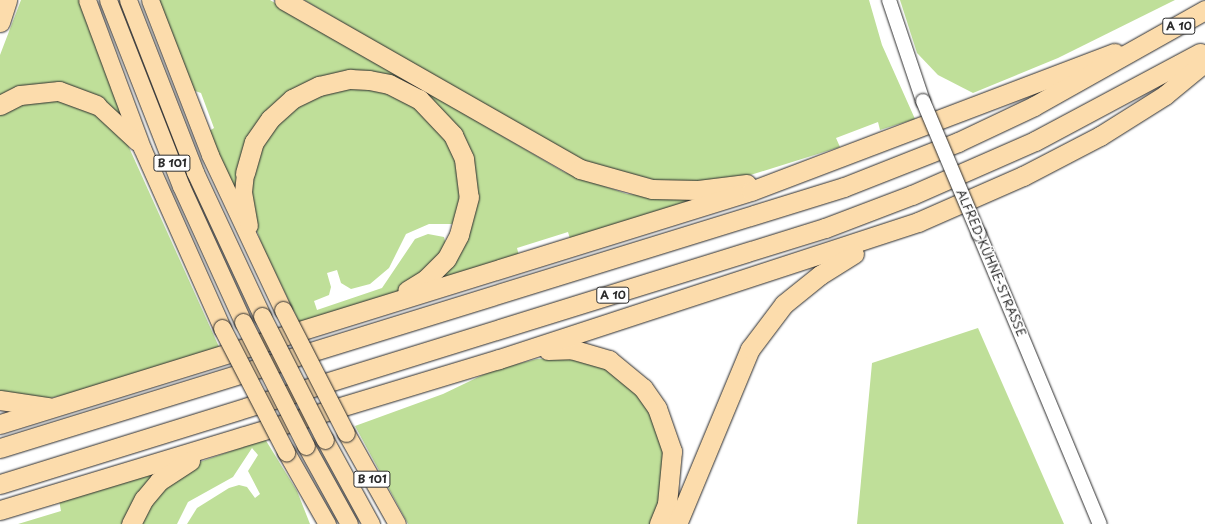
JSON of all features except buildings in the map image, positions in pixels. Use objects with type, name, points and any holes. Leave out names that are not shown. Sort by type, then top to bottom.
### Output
[{"type":"highway","points":[[0,22],[7,0]]},
{"type":"highway","name":"B 101","points":[[87,0],[142,148],[222,328],[286,452],[327,524]]},
{"type":"highway","name":"B 101","points":[[108,0],[181,186],[243,322],[306,446],[349,524]]},
{"type":"highway","name":"B 101","points":[[128,0],[196,172],[262,316],[325,440],[371,524]]},
{"type":"highway","name":"B 101","points":[[150,0],[207,148],[256,255],[346,433],[397,524]]},
{"type":"highway","points":[[284,0],[531,144],[603,178],[677,190],[786,179]]},
{"type":"highway","name":"A 10","points":[[0,448],[844,186],[996,125],[1152,41],[1205,10]]},
{"type":"highway","points":[[0,424],[786,179],[1066,70],[1152,41]]},
{"type":"highway","name":"A 10","points":[[0,484],[825,228],[912,195],[1035,141],[1145,86],[1205,51]]},
{"type":"highway","points":[[677,524],[738,373],[769,322],[820,275],[918,222],[1023,176],[1100,136],[1165,95],[1205,62]]},
{"type":"highway","points":[[256,255],[244,203],[245,173],[254,142],[280,109],[319,86],[350,79],[389,84],[419,99],[446,124],[464,159],[469,185],[464,221],[453,247],[438,268],[402,294],[303,330]]},
{"type":"highway","points":[[0,105],[20,94],[59,90],[97,105],[142,148]]},
{"type":"highway","points":[[0,510],[285,426],[499,359],[918,222]]},
{"type":"highway","points":[[499,359],[549,350],[590,353],[628,373],[643,388],[666,426],[672,451],[667,504],[659,524]]},
{"type":"highway","points":[[0,400],[53,408]]},
{"type":"highway","points":[[131,524],[144,499],[175,470],[285,426]]},
{"type":"highway","points":[[300,477],[314,524]]},
{"type":"main road","name":"ALFRED-KÜHNE-STRASSE","points":[[889,0],[923,101],[1100,524]]},
{"type":"green space","points":[[21,0],[80,0],[124,118],[101,100],[0,99],[0,55]]},
{"type":"green space","points":[[158,0],[270,0],[564,172],[627,194],[693,199],[571,242],[568,232],[517,248],[520,260],[430,286],[443,272],[471,163],[398,81],[286,96],[237,187],[233,189],[209,131],[214,128],[201,93],[192,90]]},
{"type":"green space","points":[[304,0],[869,0],[882,45],[915,119],[880,130],[878,122],[836,138],[840,147],[744,177],[722,181],[662,182],[577,160]]},
{"type":"green space","points":[[900,0],[1175,0],[1058,58],[973,93],[938,75],[917,53]]},
{"type":"green space","points":[[341,87],[378,88],[411,101],[453,149],[462,191],[455,224],[429,224],[406,234],[389,268],[370,284],[351,289],[341,283],[337,270],[327,273],[331,287],[329,295],[314,301],[317,310],[382,288],[415,239],[428,234],[444,237],[447,249],[399,292],[300,324],[262,245],[254,223],[250,185],[264,139],[298,103]]},
{"type":"green space","points":[[48,98],[88,107],[127,143],[220,349],[70,394],[50,398],[0,397],[0,114],[13,106]]},
{"type":"green space","points":[[978,328],[1064,524],[857,524],[872,363]]},
{"type":"green space","points":[[571,357],[610,369],[639,393],[665,446],[659,503],[650,524],[408,524],[355,426],[443,394],[493,370],[537,359]]},
{"type":"green space","points":[[265,439],[297,491],[310,524],[187,524],[197,508],[229,488],[239,485],[247,487],[255,498],[260,494],[248,471],[258,455],[252,448],[233,477],[188,502],[177,524],[138,524],[153,496],[194,464]]},
{"type":"green space","points":[[162,468],[127,524],[18,524],[61,511],[59,500]]}]
